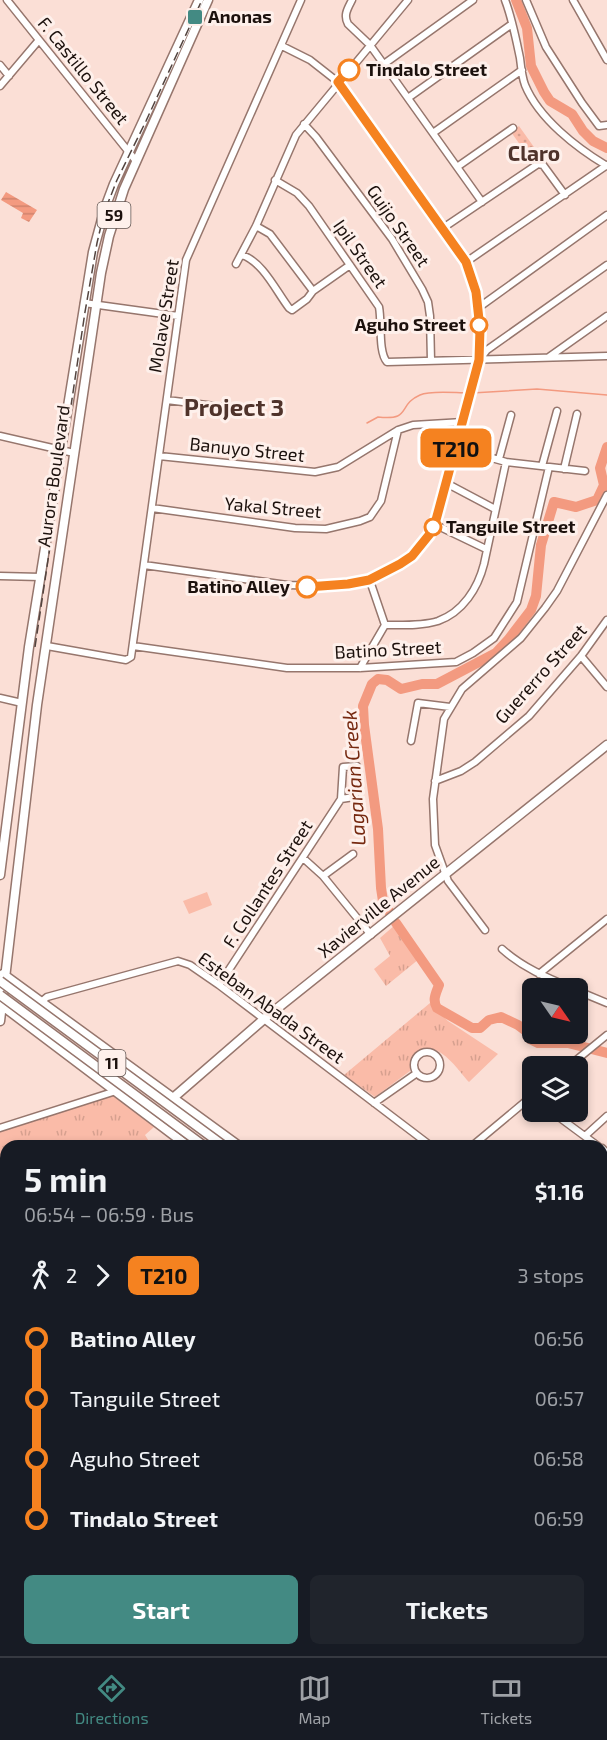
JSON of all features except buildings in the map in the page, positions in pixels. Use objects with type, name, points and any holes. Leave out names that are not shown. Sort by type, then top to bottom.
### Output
[{"type":"main road","name":"Aurora Boulevard","points":[[0,875],[22,703],[91,260],[105,208],[199,0]]},
{"type":"main road","name":"Aurora Boulevard","points":[[2,976],[8,947],[37,705],[108,236],[136,161],[208,0]]},
{"type":"main road","points":[[22,703],[37,705]]},
{"type":"main road","name":"Xavierville Avenue","points":[[173,1098],[264,1019],[607,745]]},
{"type":"main road","points":[[8,947],[11,967],[26,990]]},
{"type":"main road","name":"11","points":[[2,976],[26,990],[93,1038],[231,1140]]},
{"type":"main road","name":"11","points":[[2,976],[216,1140]]},
{"type":"main road","name":"59","points":[[0,1021],[2,976]]},
{"type":"main road","name":"11","points":[[0,995],[196,1140]]},
{"type":"main road","name":"11","points":[[1,1005],[180,1140]]},
{"type":"main road","points":[[50,1041],[66,1019]]},
{"type":"main road","points":[[77,1062],[74,1055],[76,1045],[82,1039],[93,1038]]},
{"type":"street","name":"F. Castillo Street","points":[[7,0],[136,161]]},
{"type":"street","name":"Molave Street","points":[[47,646],[126,660],[131,657],[185,266],[190,249],[301,0]]},
{"type":"street","points":[[352,0],[345,20],[370,45],[482,202]]},
{"type":"street","points":[[236,264],[256,226],[292,142],[303,124],[408,0]]},
{"type":"street","points":[[384,64],[473,0]]},
{"type":"street","points":[[466,262],[607,165],[568,139],[538,107],[525,85],[512,24],[504,0]]},
{"type":"street","points":[[526,0],[546,47],[582,103],[599,126],[607,125]]},
{"type":"street","points":[[573,0],[607,60]]},
{"type":"street","points":[[408,98],[512,24]]},
{"type":"street","points":[[0,86],[39,40]]},
{"type":"street","points":[[144,566],[304,587],[359,582],[371,578],[400,564],[412,556],[424,543],[434,524],[463,422],[479,360],[478,308],[466,262],[338,82],[310,60],[282,46]]},
{"type":"street","points":[[0,65],[9,76]]},
{"type":"street","points":[[433,132],[522,70]]},
{"type":"street","name":"Guijo Street","points":[[303,124],[316,137],[392,239],[422,289],[428,302],[430,316],[431,361]]},
{"type":"street","points":[[457,167],[513,128]]},
{"type":"street","points":[[443,228],[540,163],[565,195]]},
{"type":"street","name":"Ipil Street","points":[[275,180],[297,192],[309,206],[379,307],[382,356],[387,362],[431,361]]},
{"type":"street","points":[[478,308],[607,215]]},
{"type":"street","points":[[256,226],[270,234],[313,291]]},
{"type":"street","points":[[242,255],[248,257],[260,268],[290,309],[294,309],[313,291],[351,267]]},
{"type":"street","points":[[479,360],[487,350],[607,265]]},
{"type":"street","points":[[84,303],[178,316]]},
{"type":"street","points":[[549,357],[607,316]]},
{"type":"street","points":[[431,361],[607,356]]},
{"type":"street","points":[[167,399],[238,409]]},
{"type":"street","name":"Batino Street","points":[[133,646],[287,668],[360,668],[456,662],[494,638],[517,602],[557,411]]},
{"type":"street","points":[[564,468],[577,414]]},
{"type":"street","points":[[386,625],[425,624],[439,620],[451,613],[473,593],[480,580],[511,415]]},
{"type":"street","name":"Banuyo Street","points":[[159,456],[315,472],[338,467],[398,430],[413,425],[463,422]]},
{"type":"street","name":"Yakal Street","points":[[152,508],[295,528],[326,529],[360,522],[370,517],[381,501],[398,430]]},
{"type":"street","points":[[0,435],[74,453]]},
{"type":"street","points":[[456,448],[503,461],[585,471]]},
{"type":"street","points":[[446,483],[495,509]]},
{"type":"street","points":[[485,930],[458,896],[446,874],[435,845],[433,800],[444,719],[462,689],[521,638],[545,609],[557,591],[607,495]]},
{"type":"street","points":[[434,524],[486,549]]},
{"type":"street","points":[[0,576],[41,577]]},
{"type":"street","points":[[360,668],[386,625],[371,578]]},
{"type":"street","name":"Guererro Street","points":[[435,781],[461,771],[475,762],[529,716],[581,656],[607,620]]},
{"type":"street","points":[[581,656],[607,687]]},
{"type":"street","points":[[0,698],[22,703]]},
{"type":"street","points":[[411,741],[418,703],[450,707]]},
{"type":"street","name":"F. Collantes Street","points":[[219,985],[342,799],[343,767],[357,766],[358,784],[354,797],[342,799]]},
{"type":"street","points":[[323,876],[353,854]]},
{"type":"street","points":[[303,858],[323,876],[371,935]]},
{"type":"street","points":[[539,974],[607,919]]},
{"type":"street","points":[[502,949],[513,959],[548,978]]},
{"type":"street","name":"Esteban Abada Street","points":[[41,1002],[47,997],[178,961],[190,965],[422,1140]]},
{"type":"street","points":[[588,995],[607,1003]]},
{"type":"street","points":[[581,1056],[607,1035]]},
{"type":"street","points":[[428,1052],[436,1056],[440,1063],[436,1074],[424,1078],[417,1073],[414,1065],[417,1057],[428,1052]]},
{"type":"street","points":[[374,1103],[417,1073]]},
{"type":"street","points":[[0,1128],[116,1091]]},
{"type":"street","points":[[479,1140],[522,1104]]},
{"type":"street","points":[[585,1136],[607,1116]]},
{"type":"street","points":[[566,1122],[590,1140]]},
{"type":"green space","points":[[519,126],[541,157],[533,163],[511,132]]},
{"type":"green space","points":[[207,892],[212,905],[189,914],[183,901]]},
{"type":"green space","points":[[395,925],[419,959],[386,986],[374,969],[390,956],[380,938]]},
{"type":"green space","points":[[430,1003],[448,1021],[498,1054],[469,1082],[448,1058],[434,1050],[427,1049],[415,1055],[410,1071],[375,1097],[344,1075]]},
{"type":"green space","points":[[114,1095],[154,1127],[145,1135],[148,1140],[0,1140],[0,1129]]},
{"type":"shaded area","points":[[6,192],[37,210],[29,222],[21,218],[23,213],[1,200]]},
{"type":"waterway","name":"Lagarian Creek","points":[[516,0],[527,28],[531,66],[544,92],[550,101],[572,114],[593,141],[607,148]]},
{"type":"waterway","points":[[472,393],[537,389],[607,395]]},
{"type":"waterway","points":[[367,423],[378,417],[396,417],[413,399],[425,393],[468,393]]},
{"type":"waterway","name":"Lagarian Creek","points":[[390,913],[383,901],[381,888],[378,829],[364,725],[363,706],[372,684],[378,679],[387,680],[401,689],[422,684],[437,684],[496,653],[531,610],[536,596],[541,545],[554,502],[576,507],[597,500],[604,485],[600,468],[607,447]]},
{"type":"waterway","name":"Lagarian Creek","points":[[396,923],[439,985],[435,999],[437,1008],[472,1028],[480,1028],[489,1020],[501,1017],[518,1025],[526,1031],[530,1039],[538,1043],[568,1043],[607,1053]]},
{"type":"railway","points":[[35,647],[85,312],[104,213],[117,180],[202,0]]},
{"type":"bus line","name":"T210","points":[[307,587],[364,582],[400,564],[420,549],[436,520],[479,360],[480,329],[476,292],[466,262],[338,82],[349,70]]},
{"type":"place","name":"Anonas","points":[[195,17]]},
{"type":"place","name":"Tindalo Street","points":[[349,70]]},
{"type":"place","name":"Aguho Street","points":[[479,325]]},
{"type":"place","name":"Tanguile Street","points":[[433,527]]},
{"type":"place","name":"Batino Alley","points":[[307,587]]},
{"type":"district","name":"Claro","points":[[534,154]]},
{"type":"district","name":"Project 3","points":[[234,408]]}]
